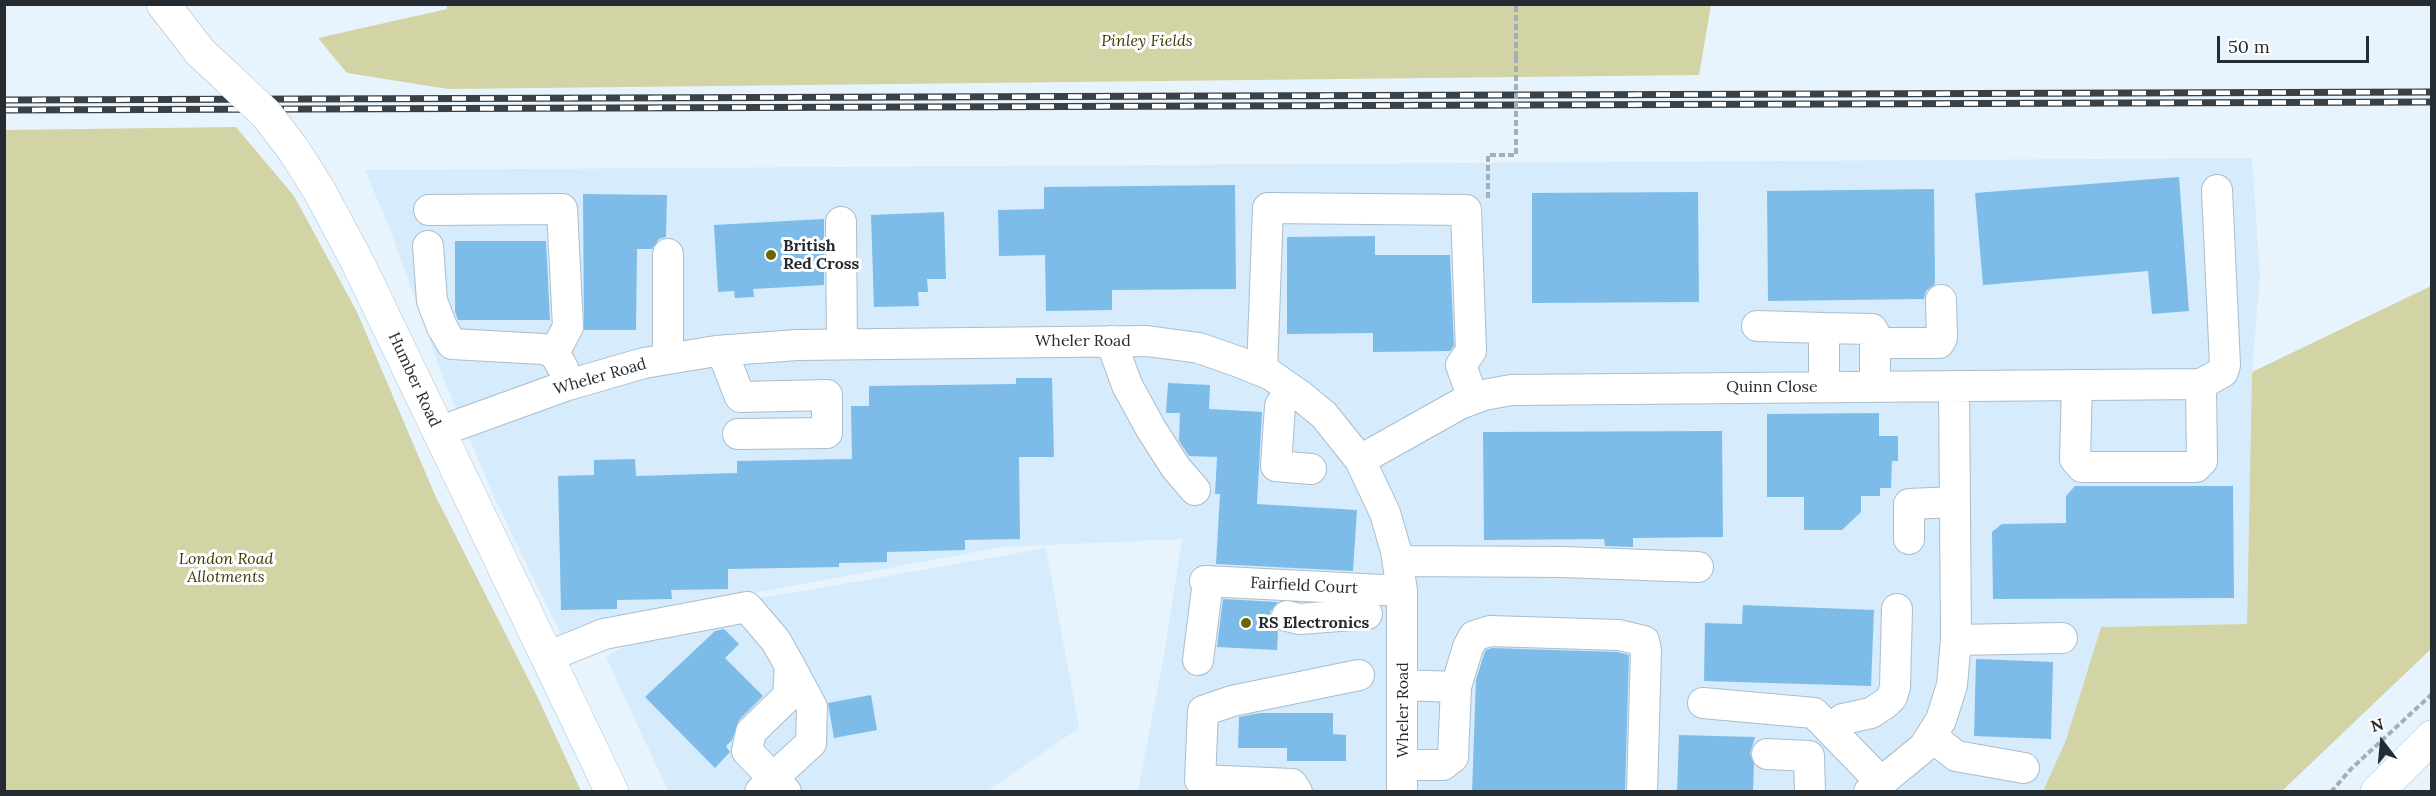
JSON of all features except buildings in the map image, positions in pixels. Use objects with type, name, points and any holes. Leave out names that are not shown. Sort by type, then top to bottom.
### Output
[{"type":"main road","name":"Humber Road","points":[[163,4],[200,52],[266,114],[293,149],[319,190],[358,263],[612,792]]},
{"type":"main road","points":[[2377,792],[2432,737]]},
{"type":"street","points":[[2077,385],[2075,459],[2082,467],[2196,467],[2202,460],[2201,384],[2223,372],[2225,365],[2217,190]]},
{"type":"street","points":[[1262,371],[1268,208],[1466,210],[1471,351],[1461,365],[1473,399]]},
{"type":"street","points":[[429,210],[562,209],[568,327],[554,353]]},
{"type":"street","points":[[841,222],[842,344]]},
{"type":"street","points":[[429,246],[432,301],[442,327],[452,344],[543,349],[554,353],[559,358],[568,386]]},
{"type":"street","points":[[668,254],[668,359]]},
{"type":"street","points":[[1875,343],[1939,343],[1942,338],[1941,300]]},
{"type":"street","points":[[1757,327],[1872,330],[1875,334],[1875,387]]},
{"type":"street","points":[[1824,328],[1824,387]]},
{"type":"street","name":"Wheler Road","points":[[438,432],[568,386],[644,363],[722,351],[797,345],[1111,341],[1147,341],[1199,348],[1262,371],[1291,389],[1324,415],[1359,460],[1385,513],[1398,561],[1402,591],[1402,778]]},
{"type":"street","points":[[1111,341],[1127,385],[1151,429],[1176,468],[1195,490]]},
{"type":"street","points":[[722,351],[740,396],[827,395],[827,433],[738,434]]},
{"type":"street","name":"Quinn Close","points":[[1359,460],[1460,404],[1511,390],[2201,384]]},
{"type":"street","points":[[1703,703],[1814,713],[1830,729],[1875,787],[1924,747],[1941,720],[1952,685],[1956,640],[1954,386]]},
{"type":"street","points":[[1291,389],[1280,406],[1276,466],[1311,469]]},
{"type":"street","points":[[776,396],[778,434]]},
{"type":"street","points":[[1909,538],[1909,504],[1954,502]]},
{"type":"street","points":[[1398,561],[1552,562],[1698,567]]},
{"type":"street","name":"Fairfield Court","points":[[1198,660],[1207,581],[1402,591]]},
{"type":"street","points":[[1302,586],[1293,618],[1367,614]]},
{"type":"street","points":[[547,657],[604,634],[747,607],[776,641],[790,666],[812,707],[811,743],[773,787],[747,751],[751,732],[788,696],[790,666]]},
{"type":"street","points":[[1830,729],[1844,719],[1871,712],[1892,697],[1895,687],[1897,609]]},
{"type":"street","points":[[1402,778],[1443,765],[1453,757],[1456,687],[1468,646],[1474,636],[1490,631],[1619,634],[1644,641],[1646,651],[1642,792]]},
{"type":"street","points":[[1956,640],[2062,638]]},
{"type":"street","points":[[1297,792],[1292,784],[1200,780],[1203,711],[1232,701],[1359,675]]},
{"type":"street","points":[[1403,685],[1456,687]]},
{"type":"street","points":[[1931,736],[1956,756],[2024,768]]},
{"type":"street","points":[[1767,754],[1809,756],[1810,792]]},
{"type":"path","points":[[1516,137],[1517,6]]},
{"type":"path","points":[[2331,792],[2351,769],[2432,694]]},
{"type":"shaded area","points":[[2252,158],[2260,275],[2252,372],[2247,624],[2101,627],[2066,740],[2043,791],[1138,791],[1164,655],[1182,539],[1002,547],[625,617],[622,619],[803,591],[1046,548],[1079,728],[987,791],[668,791],[606,657],[623,647],[626,634],[620,619],[561,635],[496,501],[445,382],[389,227],[365,170]]},
{"type":"green space","name":"Pinley Fields","points":[[447,4],[1711,5],[1699,75],[448,89],[347,73],[318,38],[447,9]]},
{"type":"green space","name":"London Road Allotments","points":[[236,127],[294,196],[357,312],[435,495],[537,696],[581,791],[5,791],[5,130]]},
{"type":"green space","points":[[2431,286],[2431,649],[2282,791],[2043,791],[2066,740],[2101,627],[2247,624],[2252,372]]},
{"type":"railway","points":[[4,100],[2432,92]]},
{"type":"railway","points":[[4,110],[2432,102]]},
{"type":"place","name":"British Red Cross","points":[[771,255]]},
{"type":"place","name":"RS Electronics","points":[[1246,623]]}]
